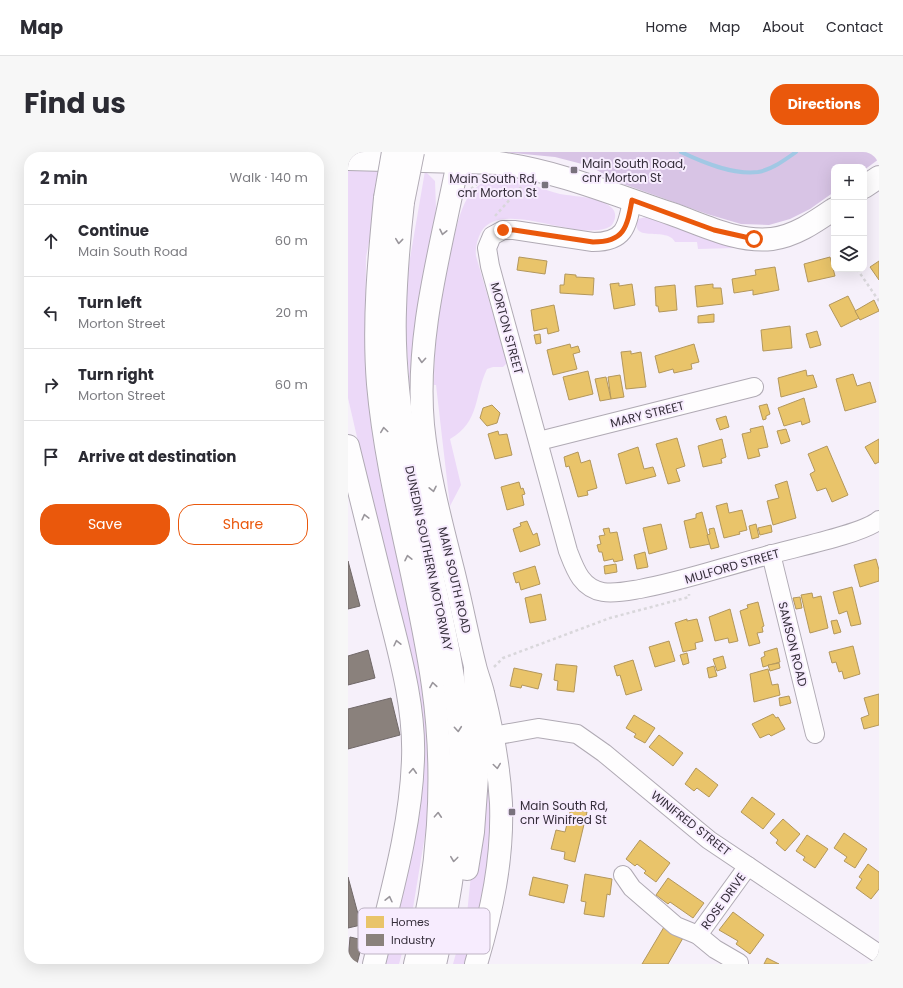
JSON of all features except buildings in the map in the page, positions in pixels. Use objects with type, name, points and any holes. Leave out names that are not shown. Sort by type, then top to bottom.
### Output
[{"type":"main road","name":"DUNEDIN SOUTHERN MOTORWAY","points":[[393,152],[397,257],[394,312],[400,408],[409,470],[453,674],[460,746],[458,828],[446,908]]},
{"type":"main road","name":"DUNEDIN SOUTHERN MOTORWAY","points":[[413,152],[394,200],[378,269],[375,320],[378,384],[388,460],[433,686],[439,764],[436,845],[427,908]]},
{"type":"main road","points":[[348,159],[498,163],[514,165],[567,178],[714,230],[754,239],[771,239],[791,234],[813,224],[831,211]]},
{"type":"main road","name":"MAIN SOUTH ROAD","points":[[458,162],[460,193],[428,309],[424,341],[422,400],[423,426],[432,480],[484,669],[483,690],[493,736],[501,804],[498,874],[490,914]]},
{"type":"main road","points":[[867,185],[879,177]]},
{"type":"main road","points":[[348,446],[394,631],[409,697],[413,730],[414,758],[412,793],[387,908]]},
{"type":"main road","points":[[459,908],[465,886],[473,832],[477,742],[484,669]]},
{"type":"main road","points":[[419,908],[436,845]]},
{"type":"main road","points":[[374,964],[376,954]]},
{"type":"main road","points":[[406,964],[408,954]]},
{"type":"main road","name":"DUNEDIN SOUTHERN MOTORWAY","points":[[415,964],[417,954]]},
{"type":"main road","name":"DUNEDIN SOUTHERN MOTORWAY","points":[[435,964],[437,954]]},
{"type":"main road","points":[[444,964],[447,954]]},
{"type":"main road","name":"MAIN SOUTH ROAD","points":[[476,964],[479,954]]},
{"type":"street","points":[[492,236],[503,230],[514,230],[593,242],[604,242],[615,239],[621,235],[628,220],[632,200]]},
{"type":"street","name":"MORTON STREET","points":[[492,236],[488,243],[488,259],[568,551],[576,572],[583,582]]},
{"type":"street","name":"MARY STREET","points":[[539,441],[754,387]]},
{"type":"street","name":"MULFORD STREET","points":[[583,582],[598,590],[615,592],[653,586],[690,578],[865,528],[879,520]]},
{"type":"street","name":"SAMSON ROAD","points":[[771,554],[815,734]]},
{"type":"street","name":"WINIFRED STREET","points":[[493,736],[538,728],[577,734],[604,753],[709,840],[879,954]]},
{"type":"street","name":"ROSE DRIVE","points":[[698,935],[748,866]]},
{"type":"street","name":"ROSE DRIVE","points":[[622,875],[632,888],[676,926],[698,935],[715,949],[738,963]]},
{"type":"path","points":[[460,193],[472,188],[486,178]]},
{"type":"path","points":[[492,236],[488,224],[522,183]]},
{"type":"path","points":[[860,272],[879,301]]},
{"type":"path","points":[[484,669],[503,658],[610,618],[689,597],[690,578]]},
{"type":"shaded area","points":[[504,152],[879,152],[879,159],[867,168],[867,164],[831,164],[831,194],[810,209],[790,219],[769,225],[741,224],[707,214],[618,182],[593,168],[555,157]]},
{"type":"shaded area","points":[[384,169],[366,257],[365,347],[372,416],[429,715],[428,817],[413,908],[394,908],[413,822],[401,628],[348,398],[348,170]]},
{"type":"shaded area","points":[[425,171],[435,181],[436,208],[422,312],[413,432],[405,320],[408,270]]},
{"type":"shaded area","points":[[497,177],[520,181],[560,194],[593,199],[605,203],[613,209],[615,219],[611,226],[598,230],[581,230],[523,220],[506,219],[491,222],[481,232],[478,238],[476,256],[507,363],[503,367],[493,367],[487,369],[475,408],[467,425],[450,439],[461,485],[450,506],[436,385],[434,385],[435,350],[441,298],[456,227],[462,209],[468,197],[477,187],[488,180]]},
{"type":"shaded area","points":[[646,217],[735,248],[698,249],[697,242],[675,242],[671,237],[665,235],[644,233],[639,231],[637,227],[638,219]]},
{"type":"shaded area","points":[[491,756],[490,895],[486,908],[468,908],[483,758]]},
{"type":"shaded area","points":[[383,954],[402,954],[399,964],[381,964]]},
{"type":"shaded area","points":[[456,954],[472,954],[469,964],[453,964]]},
{"type":"waterway","points":[[681,152],[719,167],[739,172],[758,172],[768,169],[796,152]]},
{"type":"place","name":"Main South Road, cnr Morton St","points":[[574,170]]},
{"type":"place","name":"Main South Rd, cnr Morton St","points":[[545,185]]},
{"type":"place","name":"Main South Rd, cnr Winifred St","points":[[512,812]]},
{"type":"route","points":[[503,230],[514,230],[593,242],[604,242],[615,239],[621,235],[628,220],[632,200],[714,230],[754,239]]}]
